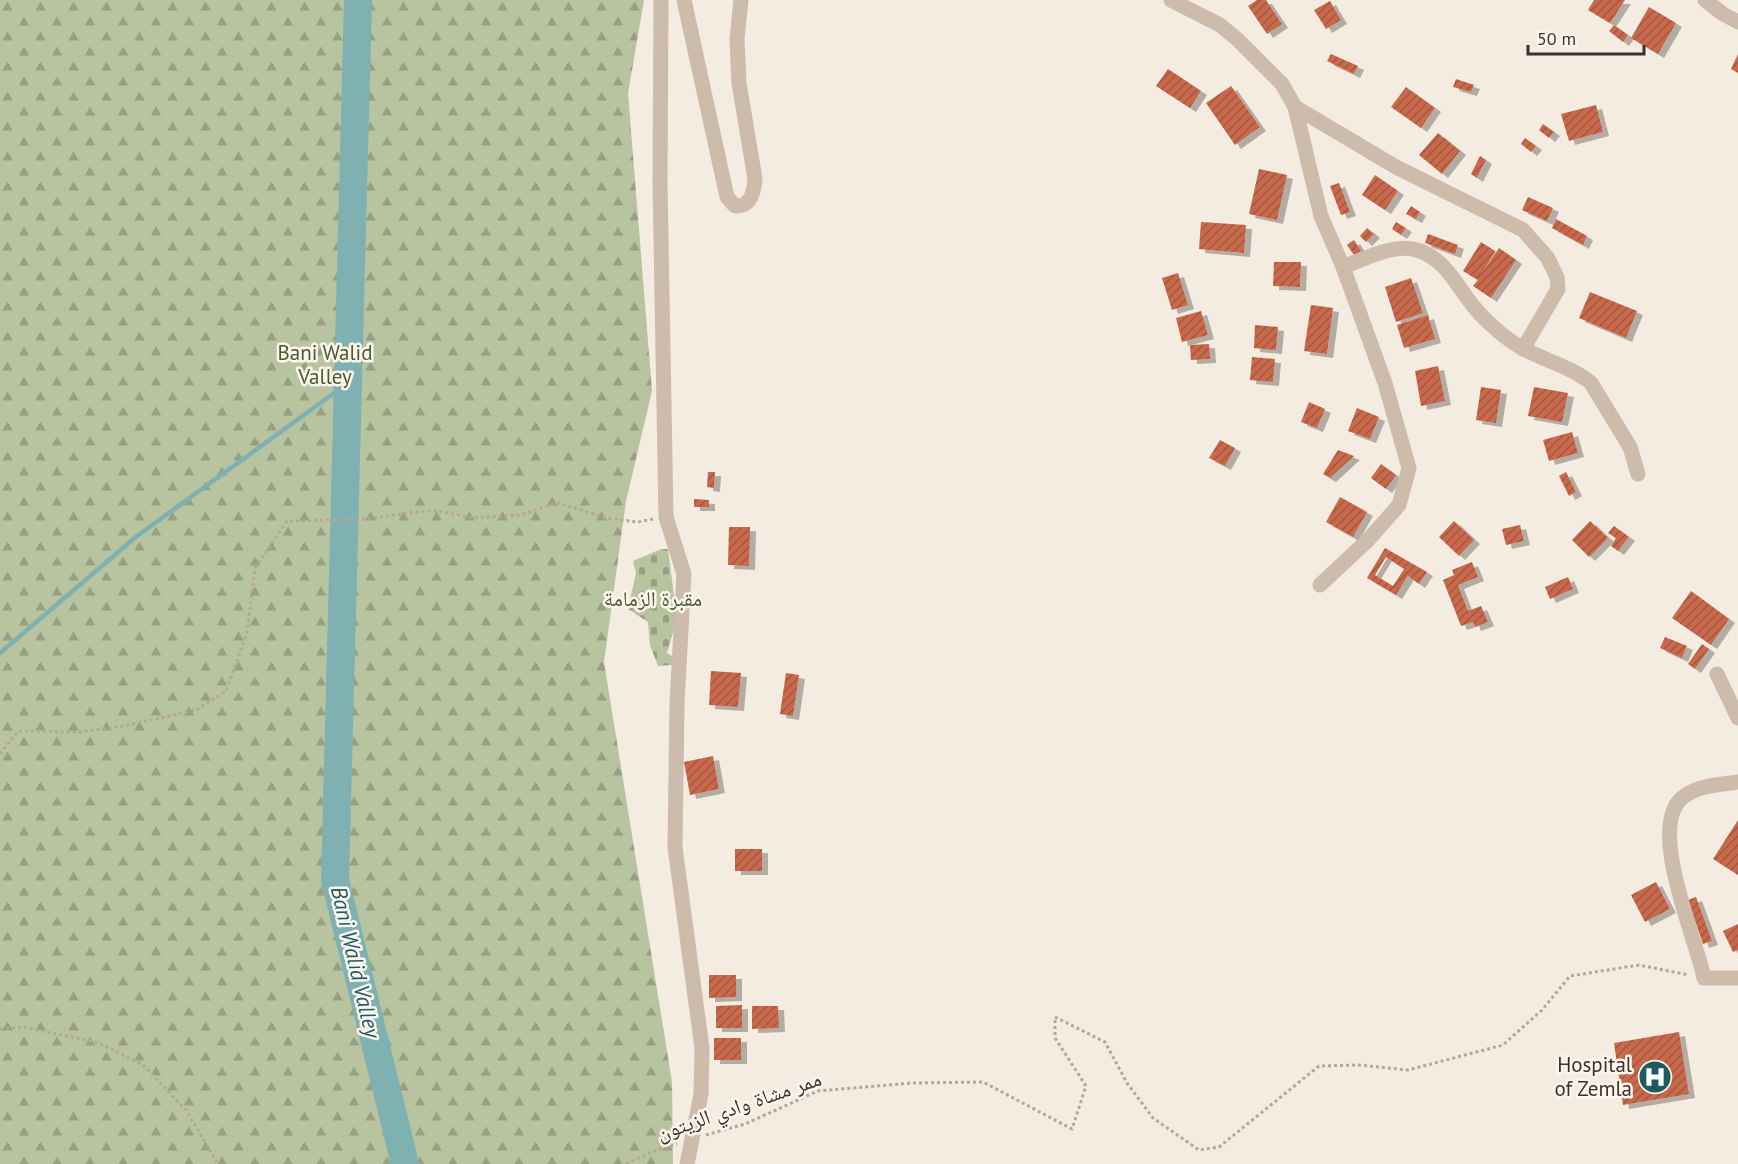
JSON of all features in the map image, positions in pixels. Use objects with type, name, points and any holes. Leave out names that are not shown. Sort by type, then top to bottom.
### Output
[{"type":"street","points":[[661,0],[660,182],[666,517],[684,574],[677,703],[675,847],[702,1048],[700,1094],[687,1164]]},
{"type":"street","points":[[684,0],[727,197],[735,206],[742,206],[748,202],[754,192],[755,179],[739,83],[737,39],[741,0]]},
{"type":"street","points":[[1171,0],[1220,25],[1237,39],[1282,84],[1295,106],[1321,216],[1343,267],[1385,384],[1409,468],[1399,505],[1368,540],[1320,585]]},
{"type":"street","points":[[1705,0],[1723,15],[1738,22]]},
{"type":"street","points":[[1295,106],[1396,167],[1523,230],[1547,257],[1557,277],[1558,289],[1523,349]]},
{"type":"street","points":[[1343,267],[1403,248],[1430,254],[1445,266],[1482,317],[1523,349],[1583,376],[1591,383],[1630,447],[1638,474]]},
{"type":"street","points":[[1717,675],[1738,718]]},
{"type":"street","points":[[1738,782],[1700,788],[1682,798],[1672,811],[1669,829],[1670,858],[1698,950],[1704,978],[1738,978]]},
{"type":"path","points":[[0,754],[18,731],[80,732],[129,725],[196,710],[226,691],[247,633],[255,568],[287,521],[365,519],[433,510],[473,518],[519,515],[558,503],[606,518],[638,522],[666,517]]},
{"type":"path","name":"ممر مشاة وادي الزيتون","points":[[626,1164],[654,1151],[745,1124],[818,1091],[914,1083],[983,1082],[1072,1129],[1086,1086],[1055,1038],[1055,1017],[1105,1042],[1127,1083],[1153,1118],[1199,1150],[1219,1147],[1319,1066],[1359,1065],[1408,1070],[1503,1045],[1542,1010],[1570,976],[1639,965],[1707,979]]},
{"type":"path","points":[[0,1029],[23,1027],[99,1043],[143,1065],[186,1110],[218,1164]]},
{"type":"green space","name":"Bani Walid Valley","points":[[0,0],[644,0],[628,93],[652,391],[626,501],[604,662],[672,1082],[673,1164],[0,1164]]},
{"type":"green space","name":"مقبرة الزمامة","points":[[661,549],[668,549],[677,619],[667,653],[674,657],[672,665],[658,666],[650,645],[648,622],[628,609],[636,573],[633,561]]},
{"type":"building","points":[[1257,0],[1266,0],[1282,24],[1267,34],[1248,6]]},
{"type":"building","points":[[1594,0],[1625,0],[1610,23],[1588,10]]},
{"type":"building","points":[[1330,1],[1341,20],[1326,29],[1314,10]]},
{"type":"building","points":[[1649,7],[1676,23],[1658,54],[1631,38]]},
{"type":"building","points":[[1614,25],[1628,35],[1623,42],[1609,31]]},
{"type":"building","points":[[1331,54],[1358,66],[1354,74],[1327,61]]},
{"type":"building","points":[[1738,54],[1738,73],[1731,69]]},
{"type":"building","points":[[1168,69],[1201,91],[1190,108],[1156,86]]},
{"type":"building","points":[[1456,79],[1474,85],[1471,92],[1453,87]]},
{"type":"building","points":[[1231,86],[1260,127],[1235,145],[1206,103]]},
{"type":"building","points":[[1406,87],[1435,108],[1421,128],[1391,107]]},
{"type":"building","points":[[1596,105],[1603,132],[1569,141],[1561,114]]},
{"type":"building","points":[[1543,124],[1554,132],[1549,138],[1539,130]]},
{"type":"building","points":[[1438,133],[1460,151],[1442,174],[1419,155]]},
{"type":"building","points":[[1525,138],[1536,146],[1531,152],[1521,144]]},
{"type":"building","points":[[1480,156],[1486,160],[1477,178],[1471,174]]},
{"type":"building","points":[[1259,169],[1287,175],[1277,220],[1249,214]]},
{"type":"building","points":[[1375,175],[1398,191],[1385,210],[1362,195]]},
{"type":"building","points":[[1339,183],[1350,212],[1341,215],[1330,186]]},
{"type":"building","points":[[1528,197],[1553,208],[1547,221],[1522,210]]},
{"type":"building","points":[[1411,206],[1420,212],[1416,219],[1406,214]]},
{"type":"building","points":[[1556,219],[1587,236],[1583,245],[1552,228]]},
{"type":"building","points":[[1201,222],[1246,225],[1244,253],[1199,249]]},
{"type":"building","points":[[1396,222],[1406,228],[1401,235],[1392,229]]},
{"type":"building","points":[[1367,228],[1374,234],[1366,242],[1360,236]]},
{"type":"building","points":[[1428,234],[1458,245],[1455,254],[1425,243]]},
{"type":"building","points":[[1354,240],[1361,251],[1354,255],[1347,245]]},
{"type":"building","points":[[1481,242],[1495,251],[1483,272],[1499,248],[1516,260],[1491,298],[1473,286],[1478,280],[1463,271]]},
{"type":"building","points":[[1274,262],[1301,262],[1300,287],[1273,286]]},
{"type":"building","points":[[1178,273],[1188,305],[1172,310],[1162,278]]},
{"type":"building","points":[[1411,278],[1423,313],[1396,322],[1385,287]]},
{"type":"building","points":[[1590,292],[1637,311],[1626,338],[1579,318]]},
{"type":"building","points":[[1311,305],[1333,308],[1327,354],[1304,351]]},
{"type":"building","points":[[1201,311],[1208,335],[1182,342],[1176,318]]},
{"type":"building","points":[[1428,315],[1435,339],[1404,348],[1397,325]]},
{"type":"building","points":[[1255,325],[1278,327],[1276,350],[1254,348]]},
{"type":"building","points":[[1209,344],[1210,359],[1191,360],[1190,345]]},
{"type":"building","points":[[1252,357],[1275,359],[1273,382],[1250,380]]},
{"type":"building","points":[[1438,366],[1445,401],[1421,406],[1415,371]]},
{"type":"building","points":[[1481,387],[1501,390],[1496,423],[1476,420]]},
{"type":"building","points":[[1534,387],[1568,393],[1562,422],[1528,416]]},
{"type":"building","points":[[1309,402],[1325,409],[1317,428],[1301,422]]},
{"type":"building","points":[[1357,408],[1379,417],[1370,439],[1348,431]]},
{"type":"building","points":[[1572,432],[1578,453],[1549,461],[1543,440]]},
{"type":"building","points":[[1220,440],[1235,448],[1225,466],[1209,458]]},
{"type":"building","points":[[1338,450],[1354,456],[1330,478],[1323,474]]},
{"type":"building","points":[[1381,464],[1396,475],[1386,489],[1371,478]]},
{"type":"building","points":[[708,472],[715,472],[714,488],[707,487]]},
{"type":"building","points":[[1566,472],[1576,492],[1569,496],[1559,476]]},
{"type":"building","points":[[1340,497],[1367,512],[1353,537],[1326,522]]},
{"type":"building","points":[[694,499],[709,500],[709,507],[694,507]]},
{"type":"building","points":[[1454,521],[1474,540],[1459,556],[1439,537]]},
{"type":"building","points":[[1590,521],[1608,538],[1589,557],[1572,540]]},
{"type":"building","points":[[1520,525],[1524,541],[1506,545],[1502,529]]},
{"type":"building","points":[[1614,526],[1629,537],[1618,551],[1611,546],[1616,538],[1608,533]]},
{"type":"building","points":[[729,527],[750,527],[749,566],[728,565]]},
{"type":"building","points":[[1385,548],[1427,572],[1419,584],[1408,576],[1396,595],[1367,578]],"holes":[[[1386,557],[1404,569],[1393,586],[1375,575]]]},
{"type":"building","points":[[1472,562],[1478,577],[1458,585],[1468,611],[1481,606],[1488,622],[1475,627],[1473,622],[1461,626],[1443,580],[1454,575],[1452,570]]},
{"type":"building","points":[[1568,577],[1573,589],[1550,599],[1545,587]]},
{"type":"building","points":[[1691,591],[1729,619],[1711,645],[1672,618]]},
{"type":"building","points":[[1665,637],[1687,646],[1682,658],[1660,648]]},
{"type":"building","points":[[1702,644],[1709,649],[1695,669],[1688,664]]},
{"type":"building","points":[[711,671],[741,673],[738,707],[709,705]]},
{"type":"building","points":[[786,673],[799,675],[793,716],[780,714]]},
{"type":"building","points":[[713,756],[719,789],[690,795],[684,762]]},
{"type":"building","points":[[1738,820],[1738,875],[1713,859]]},
{"type":"building","points":[[735,849],[762,849],[762,871],[735,871]]},
{"type":"building","points":[[1656,882],[1670,909],[1645,922],[1631,895]]},
{"type":"building","points":[[1696,897],[1712,941],[1703,944],[1688,900]]},
{"type":"building","points":[[1738,924],[1738,950],[1733,952],[1723,931]]},
{"type":"building","points":[[709,975],[736,975],[736,997],[709,998]]},
{"type":"building","points":[[742,1005],[742,1028],[716,1028],[716,1006]]},
{"type":"building","points":[[752,1006],[778,1006],[779,1028],[752,1029]]},
{"type":"building","points":[[1679,1032],[1689,1094],[1623,1105],[1614,1043]]},
{"type":"building","points":[[714,1038],[741,1038],[741,1060],[714,1060]]},
{"type":"waterway","name":"Bani Walid Valley","points":[[358,0],[335,880],[405,1164]]},
{"type":"waterway","points":[[0,653],[137,536],[348,383]]},
{"type":"place","name":"Hospital of Zemla","points":[[1655,1077]]}]
